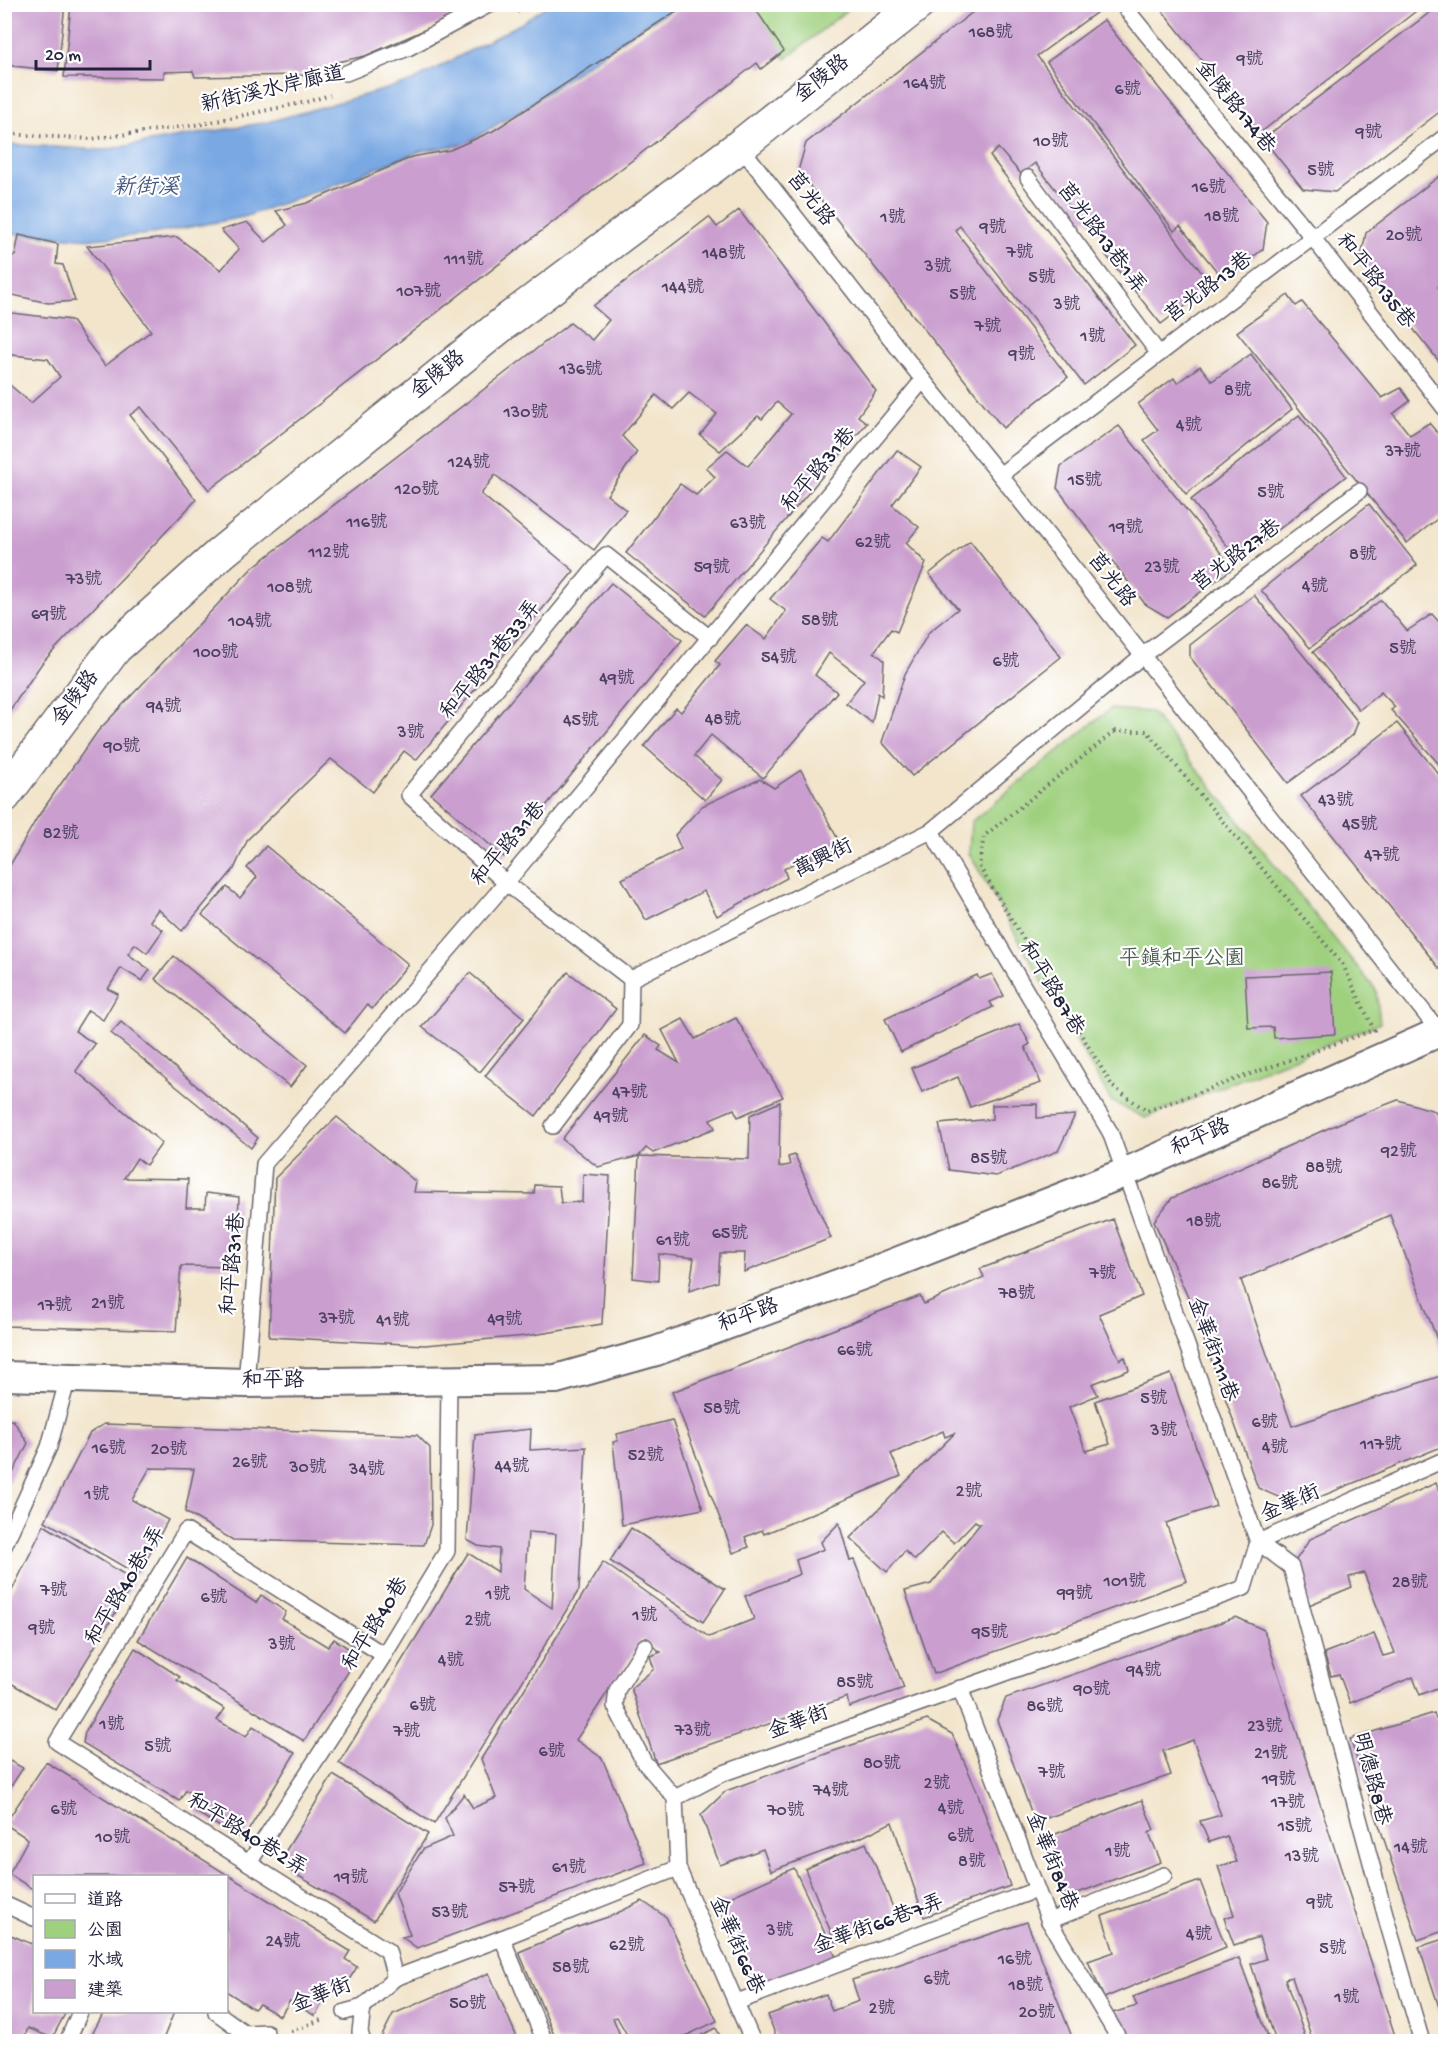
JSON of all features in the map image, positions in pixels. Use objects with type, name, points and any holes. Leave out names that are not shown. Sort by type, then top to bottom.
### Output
[{"type":"main road","name":"金陵路","points":[[4,796],[115,648],[212,561],[504,323],[740,146],[918,4]]},
{"type":"street","name":"和平路","points":[[4,1376],[246,1383],[556,1379],[656,1351],[884,1267],[1124,1173],[1444,1035]]},
{"type":"lane","points":[[346,73],[408,48],[490,4]]},
{"type":"lane","name":"金陵路174巷","points":[[1122,4],[1313,238]]},
{"type":"lane","name":"莒光路13巷","points":[[1000,475],[1446,136]]},
{"type":"lane","name":"莒光路","points":[[740,146],[923,380],[1444,1035]]},
{"type":"lane","name":"莒光路13巷1弄","points":[[1028,178],[1159,354]]},
{"type":"lane","name":"和平路135巷","points":[[1313,238],[1446,410]]},
{"type":"lane","name":"和平路31巷","points":[[246,1383],[264,1164],[506,883],[923,380]]},
{"type":"lane","name":"莒光路27巷","points":[[1142,656],[1359,491]]},
{"type":"lane","name":"和平路31巷33弄","points":[[506,883],[409,795],[598,564],[606,555],[710,638]]},
{"type":"lane","name":"萬興街","points":[[631,980],[931,831],[1142,656]]},
{"type":"lane","name":"和平路87巷","points":[[931,831],[1110,1132],[1124,1173]]},
{"type":"lane","points":[[506,883],[631,980],[630,1025],[553,1126]]},
{"type":"lane","name":"金華街111巷","points":[[1124,1173],[1258,1542]]},
{"type":"lane","points":[[4,1546],[50,1447],[68,1378]]},
{"type":"lane","name":"和平路40巷","points":[[249,1863],[384,1655],[447,1551],[449,1381]]},
{"type":"lane","name":"金華街","points":[[675,1798],[721,1774],[1244,1588],[1258,1542],[1446,1459]]},
{"type":"lane","name":"和平路40巷1弄","points":[[57,1742],[186,1531],[384,1655]]},
{"type":"lane","name":"明德路8巷","points":[[1258,1542],[1291,1566],[1422,2042]]},
{"type":"lane","points":[[645,1646],[617,1690],[615,1706],[644,1761],[675,1798],[678,1868]]},
{"type":"lane","name":"金華街84巷","points":[[960,1688],[1049,1921],[1121,2042]]},
{"type":"lane","name":"和平路40巷2弄","points":[[57,1742],[388,1951],[395,1978]]},
{"type":"lane","name":"金華街","points":[[345,2012],[363,2007],[395,1978],[678,1868]]},
{"type":"lane","name":"金華街66巷","points":[[678,1868],[753,2042]]},
{"type":"lane","points":[[1049,1921],[1164,1875]]},
{"type":"lane","name":"金華街66巷7弄","points":[[737,2002],[1036,1890]]},
{"type":"lane","points":[[4,1904],[33,1918]]},
{"type":"lane","points":[[502,1938],[545,2042]]},
{"type":"lane","points":[[363,2007],[360,2032],[363,2042]]},
{"type":"lane","points":[[67,2042],[80,2013]]},
{"type":"lane","points":[[217,2013],[245,2037],[266,2032]]},
{"type":"path","points":[[514,15],[529,4]]},
{"type":"path","name":"新街溪水岸廊道","points":[[4,134],[91,139],[202,124],[306,102],[337,92]]},
{"type":"path","points":[[1115,731],[1147,732],[1343,964],[1374,1030],[1147,1111],[1113,1087],[979,866],[984,836],[1115,731]]},
{"type":"path","name":"金華街","points":[[266,2032],[288,2032],[345,2012]]},
{"type":"green space","points":[[741,5],[853,5],[786,59]]},
{"type":"green space","name":"平鎮和平公園","points":[[1110,709],[1151,712],[1376,990],[1380,1023],[1145,1118],[1111,1101],[969,853],[971,822]]},
{"type":"water","name":"新街溪","points":[[548,5],[681,5],[646,24],[532,103],[465,144],[421,151],[244,217],[152,234],[94,239],[5,233],[5,144],[103,150],[268,122],[411,82],[520,24]]},
{"type":"building","points":[[4,4],[65,4],[58,71],[4,65]]},
{"type":"building","points":[[71,4],[469,4],[470,7],[436,25],[365,56],[337,62],[338,71],[301,75],[195,77],[193,71],[164,72],[164,78],[64,77]]},
{"type":"building","points":[[687,4],[752,4],[784,51],[761,69],[757,63],[209,490],[141,407],[130,415],[196,500],[42,663],[4,719],[4,380],[31,403],[60,377],[48,359],[4,354],[4,312],[71,320],[105,366],[151,331],[87,246],[177,237],[221,270],[239,249],[221,230],[247,222],[266,242],[287,225],[276,211],[307,203],[412,157],[450,150],[493,131]]},
{"type":"building","points":[[983,4],[1091,4],[1097,12],[1037,56],[1212,286],[1161,324],[1105,254],[1113,248],[1087,218],[1081,222],[1035,163],[1021,174],[998,148],[990,156],[1135,345],[1084,385],[960,226],[955,230],[1068,377],[1003,428],[798,171],[806,143]]},
{"type":"building","points":[[1157,4],[1425,4],[1260,133]]},
{"type":"building","points":[[1441,4],[1446,4],[1446,107],[1335,192],[1303,189],[1263,139]]},
{"type":"building","points":[[1104,20],[1267,222],[1263,249],[1224,280],[1180,226],[1174,231],[1047,62]]},
{"type":"building","points":[[1446,171],[1446,281],[1438,287],[1446,297],[1446,370],[1360,262],[1366,233]]},
{"type":"building","points":[[739,210],[876,391],[858,416],[867,423],[705,616],[626,553],[680,484],[696,495],[715,477],[706,468],[727,450],[748,466],[791,414],[777,402],[762,419],[758,416],[720,451],[700,435],[717,414],[689,393],[673,409],[656,395],[622,436],[637,452],[607,495],[626,510],[594,550],[495,475],[481,494],[574,571],[416,760],[404,751],[373,792],[331,759],[248,839],[234,869],[182,931],[158,909],[150,921],[163,930],[147,953],[135,944],[128,954],[150,970],[142,981],[121,968],[108,989],[118,994],[103,1020],[88,1010],[75,1031],[95,1044],[76,1071],[162,1143],[146,1165],[137,1158],[124,1178],[188,1179],[186,1208],[205,1208],[206,1193],[239,1197],[236,1267],[181,1266],[176,1331],[4,1326],[4,876],[37,818],[98,731],[252,568],[570,323],[592,340],[609,320],[593,306],[709,217],[717,227]]},
{"type":"building","points":[[19,235],[58,244],[56,264],[63,265],[75,301],[48,303],[4,293],[4,278],[9,255],[15,256]]},
{"type":"building","points":[[1288,295],[1296,306],[1302,302],[1382,398],[1401,388],[1410,401],[1393,414],[1410,435],[1429,423],[1446,443],[1446,470],[1442,473],[1446,478],[1446,512],[1407,543],[1237,332]]},
{"type":"building","points":[[1251,354],[1292,409],[1186,494],[1144,440],[1158,430],[1138,404],[1174,378],[1177,383],[1200,366],[1212,381]]},
{"type":"building","points":[[1299,415],[1346,476],[1239,561],[1191,500]]},
{"type":"building","points":[[1119,426],[1233,568],[1167,617],[1145,604],[1057,488],[1061,466]]},
{"type":"building","points":[[897,450],[921,467],[892,505],[919,527],[906,543],[926,563],[897,632],[891,629],[874,652],[884,660],[882,696],[878,693],[872,723],[846,703],[864,680],[829,653],[815,675],[837,692],[763,778],[711,735],[694,756],[722,780],[705,800],[644,746],[676,708],[681,712],[720,665],[715,661],[746,625],[766,639],[786,611],[770,599],[822,538],[828,542]]},
{"type":"building","points":[[1369,504],[1417,565],[1310,648],[1261,590]]},
{"type":"building","points":[[970,541],[1061,657],[912,776],[882,742],[905,674],[929,632],[958,609],[929,574]]},
{"type":"building","points":[[611,583],[682,640],[504,857],[431,794]]},
{"type":"building","points":[[1254,595],[1358,722],[1353,735],[1288,783],[1190,657],[1190,645]]},
{"type":"building","points":[[1381,600],[1407,631],[1432,614],[1446,630],[1446,772],[1391,710],[1395,707],[1381,692],[1359,710],[1313,652]]},
{"type":"building","points":[[1397,723],[1446,783],[1446,971],[1440,969],[1301,796]]},
{"type":"building","points":[[801,770],[843,849],[814,864],[810,853],[784,869],[787,878],[717,916],[704,891],[646,920],[622,879],[681,849],[675,835],[702,806],[760,779],[774,788]]},
{"type":"building","points":[[266,846],[408,964],[372,1009],[367,1005],[345,1033],[202,915],[227,887],[240,898],[257,877],[247,868]]},
{"type":"building","points":[[174,956],[307,1065],[290,1087],[155,979]]},
{"type":"building","points":[[568,972],[616,1009],[536,1116],[485,1076]]},
{"type":"building","points":[[1331,972],[1335,1034],[1274,1038],[1273,1027],[1248,1028],[1245,976]]},
{"type":"building","points":[[470,973],[524,1018],[480,1072],[422,1027]]},
{"type":"building","points":[[992,974],[1004,996],[990,1002],[993,1007],[901,1052],[885,1019],[977,975],[979,979]]},
{"type":"building","points":[[736,1018],[783,1097],[738,1117],[734,1109],[710,1119],[715,1128],[653,1153],[646,1148],[639,1156],[598,1167],[562,1139],[645,1035],[661,1046],[658,1050],[679,1063],[662,1030],[683,1019],[695,1039]]},
{"type":"building","points":[[121,1022],[258,1138],[251,1148],[111,1033]]},
{"type":"building","points":[[1019,1024],[1030,1044],[1025,1047],[1041,1083],[970,1107],[958,1077],[922,1092],[912,1068]]},
{"type":"building","points":[[1398,1100],[1435,1111],[1446,1137],[1446,1363],[1390,1215],[1241,1280],[1292,1426],[1446,1374],[1446,1445],[1298,1506],[1258,1488],[1190,1302],[1154,1221],[1172,1198],[1351,1118]]},
{"type":"building","points":[[780,1102],[779,1167],[790,1165],[788,1157],[795,1155],[831,1238],[744,1272],[745,1253],[720,1253],[718,1282],[689,1291],[694,1258],[659,1254],[658,1281],[633,1278],[639,1156],[749,1159],[750,1115]]},
{"type":"building","points":[[1037,1104],[1037,1118],[1075,1115],[1058,1151],[996,1176],[949,1170],[939,1124],[992,1119],[992,1105]]},
{"type":"building","points":[[337,1117],[416,1182],[414,1192],[534,1194],[535,1185],[559,1186],[561,1203],[582,1202],[583,1174],[610,1176],[602,1324],[526,1336],[425,1345],[269,1337],[275,1178]]},
{"type":"building","points":[[1113,1219],[1142,1296],[1099,1314],[1120,1360],[1125,1357],[1129,1370],[1092,1384],[1098,1395],[1069,1407],[1086,1451],[1110,1444],[1095,1401],[1171,1374],[1216,1506],[1166,1523],[1187,1581],[934,1674],[905,1591],[931,1584],[980,1524],[975,1521],[954,1543],[942,1532],[915,1560],[905,1551],[887,1572],[850,1538],[955,1433],[945,1437],[943,1431],[891,1454],[901,1476],[764,1534],[762,1530],[745,1537],[749,1547],[733,1553],[672,1392],[920,1296],[924,1304],[984,1277],[980,1269]]},
{"type":"building","points":[[4,1420],[13,1420],[28,1443],[4,1491]]},
{"type":"building","points":[[672,1420],[703,1509],[622,1525],[613,1442],[618,1441],[617,1434]]},
{"type":"building","points":[[104,1424],[417,1435],[430,1448],[431,1525],[424,1545],[233,1540],[185,1512],[194,1469],[150,1468],[132,1500],[168,1520],[138,1575],[45,1521],[90,1433]]},
{"type":"building","points":[[531,1429],[530,1450],[586,1447],[579,1590],[434,1824],[339,1763],[468,1553],[498,1572],[499,1549],[478,1546],[467,1540],[475,1435]],"holes":[[[528,1532],[556,1534],[552,1608],[524,1589]]]},
{"type":"building","points":[[1436,1483],[1439,1491],[1446,1488],[1446,1684],[1420,1695],[1413,1677],[1350,1703],[1339,1674],[1331,1676],[1324,1653],[1374,1634],[1383,1656],[1395,1653],[1364,1573],[1349,1577],[1352,1587],[1309,1605],[1291,1567],[1310,1539]]},
{"type":"building","points":[[839,1523],[850,1561],[854,1560],[904,1688],[849,1707],[847,1697],[656,1763],[631,1688],[654,1669],[650,1656],[661,1652],[642,1639],[576,1740],[602,1758],[646,1863],[417,1948],[402,1937],[410,1935],[395,1893],[423,1849],[453,1836],[445,1818],[464,1794],[473,1808],[496,1798],[481,1759],[603,1562],[709,1637],[754,1619],[745,1596],[800,1574],[796,1560],[824,1549],[821,1542]]},
{"type":"building","points":[[44,1525],[135,1581],[56,1710],[4,1679],[4,1607]]},
{"type":"building","points":[[631,1528],[725,1589],[703,1622],[610,1561]]},
{"type":"building","points":[[187,1558],[256,1603],[261,1595],[286,1612],[282,1619],[328,1647],[334,1639],[359,1655],[304,1741],[138,1640]]},
{"type":"building","points":[[1236,1617],[1264,1630],[1397,2042],[1313,2042],[1292,1977],[1285,1979],[1307,2042],[1276,2042],[1251,1964],[1266,1959],[1259,1937],[1234,1945],[1224,1918],[1234,1915],[1218,1866],[1237,1862],[1227,1836],[1209,1842],[1200,1821],[1221,1815],[1193,1740],[1163,1751],[1171,1775],[1035,1822],[997,1720],[1006,1698]]},
{"type":"building","points":[[135,1648],[180,1677],[177,1680],[225,1709],[217,1720],[246,1737],[253,1726],[295,1753],[245,1836],[236,1837],[196,1812],[202,1801],[186,1790],[179,1801],[83,1743],[85,1732]]},
{"type":"building","points":[[1434,1713],[1436,1719],[1446,1715],[1446,1930],[1418,1940],[1350,1739]]},
{"type":"building","points":[[927,1720],[952,1734],[977,1791],[1010,1886],[924,1917],[892,1822],[862,1837],[771,1871],[763,1849],[720,1865],[701,1815],[726,1791],[831,1752]]},
{"type":"building","points":[[4,1758],[23,1768],[4,1797]]},
{"type":"building","points":[[46,1762],[228,1875],[33,1875],[33,1889],[9,1874],[28,1839],[5,1824]]},
{"type":"building","points":[[333,1775],[428,1834],[374,1921],[287,1869],[285,1852]]},
{"type":"building","points":[[1142,1800],[1154,1830],[1149,1833],[1161,1862],[1067,1897],[1043,1839]]},
{"type":"building","points":[[866,1843],[897,1917],[835,1942],[805,1869]]},
{"type":"building","points":[[794,1868],[837,1959],[756,1995],[717,1903]]},
{"type":"building","points":[[228,1875],[350,1951],[345,1959],[357,1967],[342,1991],[332,1986],[315,2016],[290,2001],[280,2016],[259,2004],[254,2009],[228,1992]]},
{"type":"building","points":[[1200,1881],[1226,1947],[1104,1998],[1088,1961],[1114,1952],[1102,1916]]},
{"type":"building","points":[[642,1901],[666,1917],[717,2021],[673,2042],[631,2042],[617,2017],[613,2018],[623,2042],[557,2042],[519,1952],[611,1916]]},
{"type":"building","points":[[1027,1922],[1074,2042],[778,2042],[768,2015],[826,1994],[832,2011],[859,2001],[852,1980]]},
{"type":"building","points":[[4,1932],[33,1945],[33,2013],[65,2013],[52,2038],[28,2028],[23,2042],[4,2042]]},
{"type":"building","points":[[1446,1938],[1446,2025],[1445,2025],[1419,1947]]},
{"type":"building","points":[[1239,1958],[1270,2042],[1121,2042],[1109,2014],[1137,2006],[1133,1997]]},
{"type":"building","points":[[489,1973],[519,2042],[379,2042],[393,2014]]},
{"type":"building","points":[[103,2013],[174,2013],[162,2042],[88,2042]]},
{"type":"building","points":[[716,2028],[723,2042],[688,2042]]}]
